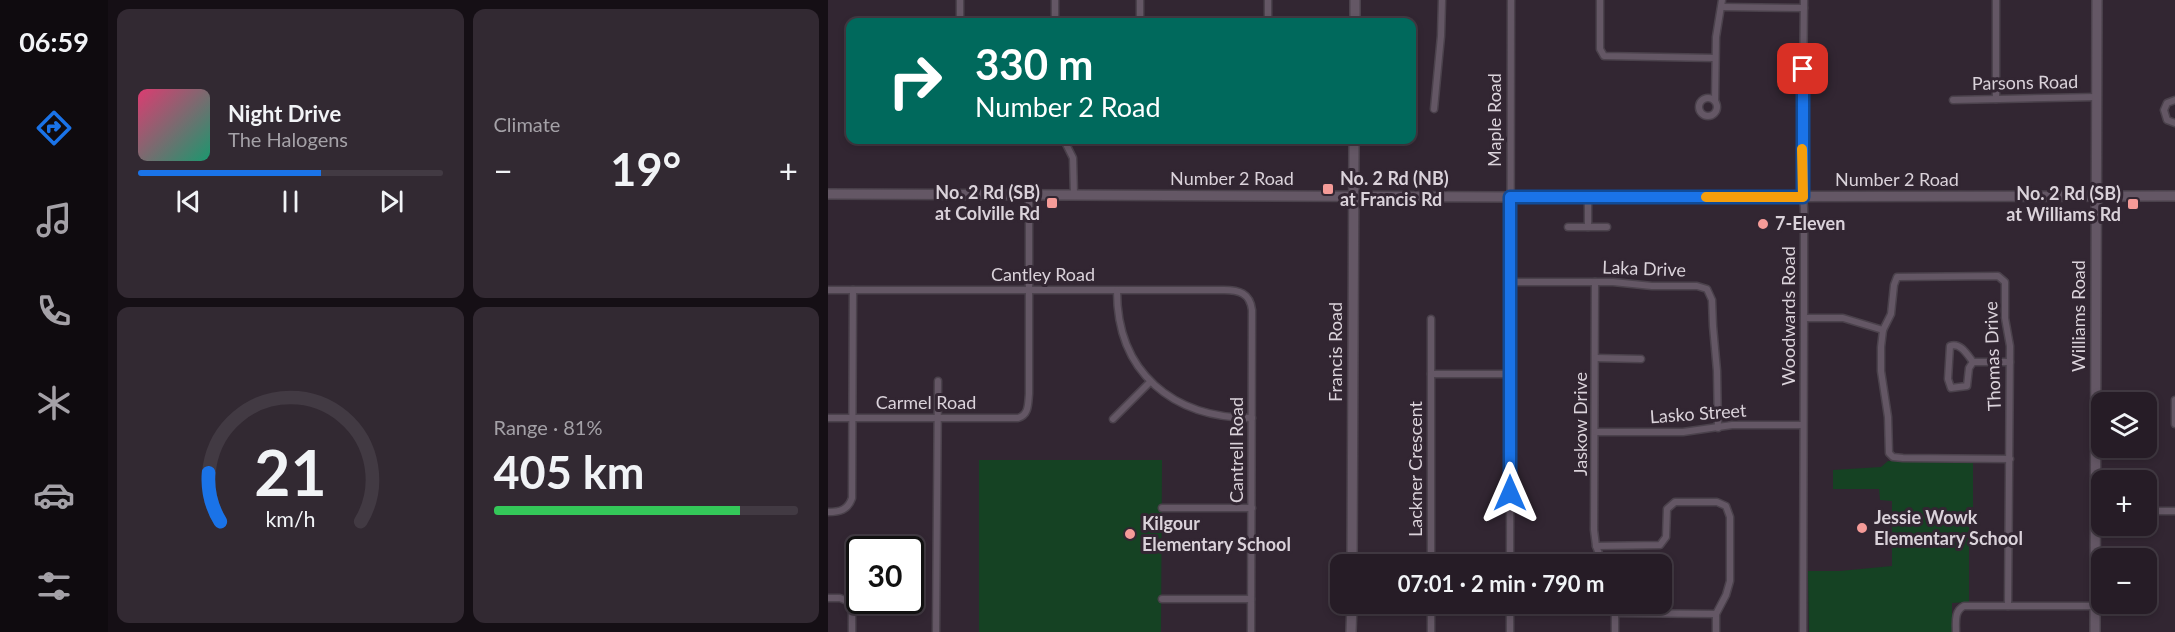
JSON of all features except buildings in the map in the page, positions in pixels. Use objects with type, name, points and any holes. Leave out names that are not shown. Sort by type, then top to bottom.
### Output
[{"type":"main road","points":[[1355,0],[1355,18]]},
{"type":"main road","name":"Williams Road","points":[[2097,0],[2098,470]]},
{"type":"main road","name":"Francis Road","points":[[1352,554],[1354,144]]},
{"type":"main road","name":"Number 2 Road","points":[[828,194],[1510,197],[2175,196]]},
{"type":"main road","points":[[1352,614],[1352,632]]},
{"type":"main road","name":"Williams Road","points":[[2095,614],[2095,632]]},
{"type":"street","points":[[960,0],[960,18]]},
{"type":"street","points":[[1055,0],[1055,18]]},
{"type":"street","points":[[1140,0],[1140,18]]},
{"type":"street","points":[[1268,0],[1268,18]]},
{"type":"street","points":[[1434,109],[1442,0]]},
{"type":"street","name":"Maple Road","points":[[1510,0],[1510,554]]},
{"type":"street","points":[[1600,0],[1600,54],[1612,57],[1715,58]]},
{"type":"street","name":"Woodwards Road","points":[[1803,632],[1804,0]]},
{"type":"street","points":[[1996,0],[1996,99]]},
{"type":"street","points":[[1715,101],[1717,30],[1722,4],[1804,8]]},
{"type":"street","name":"Parsons Road","points":[[1953,100],[2096,97]]},
{"type":"street","points":[[2175,100],[2167,103],[2164,110],[2167,120],[2175,123]]},
{"type":"street","points":[[1066,144],[1073,158],[1074,195]]},
{"type":"street","points":[[1029,195],[1029,290]]},
{"type":"street","points":[[1588,197],[1588,227]]},
{"type":"street","points":[[1568,227],[1607,227]]},
{"type":"street","name":"Thomas Drive","points":[[1883,330],[1891,314],[1897,277],[1998,276],[2004,279],[2006,285],[2005,318],[2010,346],[2008,606]]},
{"type":"street","name":"Laka Drive","points":[[1510,282],[1613,282],[1652,286],[1697,286],[1707,289],[1711,294],[1717,371],[1718,428]]},
{"type":"street","name":"Jaskow Drive","points":[[1595,282],[1594,530],[1599,554]]},
{"type":"street","name":"Cantley Road","points":[[828,290],[1234,290],[1244,293],[1252,304]]},
{"type":"street","points":[[828,512],[843,511],[849,506],[852,498],[853,290]]},
{"type":"street","name":"Carmel Road","points":[[828,418],[1018,418],[1024,416],[1028,402],[1029,290]]},
{"type":"street","points":[[1117,291],[1119,318],[1126,343],[1133,358],[1150,382],[1171,398],[1192,409],[1220,416],[1252,418]]},
{"type":"street","name":"Cantrell Road","points":[[1251,632],[1252,304]]},
{"type":"street","points":[[1804,318],[1843,318],[1883,330],[1881,371],[1888,417],[1889,453],[1893,457],[2010,459]]},
{"type":"street","name":"Lackner Crescent","points":[[1431,319],[1431,554]]},
{"type":"street","points":[[1973,362],[1969,368],[1966,386],[1951,387],[1948,379],[1950,346],[1959,346],[1973,362],[2010,362]]},
{"type":"street","points":[[1596,358],[1641,359]]},
{"type":"street","name":"Lackner Crescent","points":[[1431,374],[1510,374]]},
{"type":"street","points":[[936,632],[939,381]]},
{"type":"street","points":[[1113,419],[1150,382]]},
{"type":"street","points":[[2175,400],[2175,424]]},
{"type":"street","name":"Lasko Street","points":[[1596,432],[1683,432],[1743,425],[1803,425]]},
{"type":"street","points":[[1596,546],[1660,545],[1666,537],[1666,513],[1671,504],[1679,501],[1722,504],[1728,509],[1730,517],[1730,581],[1716,614],[1716,632]]},
{"type":"street","points":[[1162,508],[1252,508]]},
{"type":"street","points":[[2157,511],[2175,511]]},
{"type":"street","points":[[828,598],[844,599],[849,602],[852,612],[852,632]]},
{"type":"street","points":[[1162,599],[1251,599]]},
{"type":"street","points":[[1956,632],[1956,614],[1964,606],[2091,606]]},
{"type":"street","points":[[1431,614],[1431,632]]},
{"type":"street","points":[[1509,632],[1510,614]]},
{"type":"street","points":[[1615,614],[1615,632]]},
{"type":"street","points":[[1672,614],[1716,614]]},
{"type":"green space","points":[[979,460],[1162,460],[1161,632],[979,632]]},
{"type":"green space","points":[[1888,461],[1973,463],[1973,515],[1969,516],[1969,602],[1952,603],[1952,632],[1809,632],[1808,571],[1840,571],[1892,566],[1892,501],[1880,500],[1879,489],[1833,489],[1833,470],[1881,467]]},
{"type":"slow traffic","points":[[1706,197],[1803,197],[1802,149]]},
{"type":"place","name":"No. 2 Rd (NB) at Francis Rd","points":[[1328,189]]},
{"type":"place","name":"No. 2 Rd (SB) at Colville Rd","points":[[1052,203]]},
{"type":"place","name":"No. 2 Rd (SB) at Williams Rd","points":[[2133,204]]},
{"type":"place","name":"7-Eleven","points":[[1763,224]]},
{"type":"place","name":"Jessie Wowk Elementary School","points":[[1862,528]]},
{"type":"place","name":"Kilgour Elementary School","points":[[1130,534]]},
{"type":"route","points":[[1510,493],[1510,197],[1803,197],[1803,69]]}]
